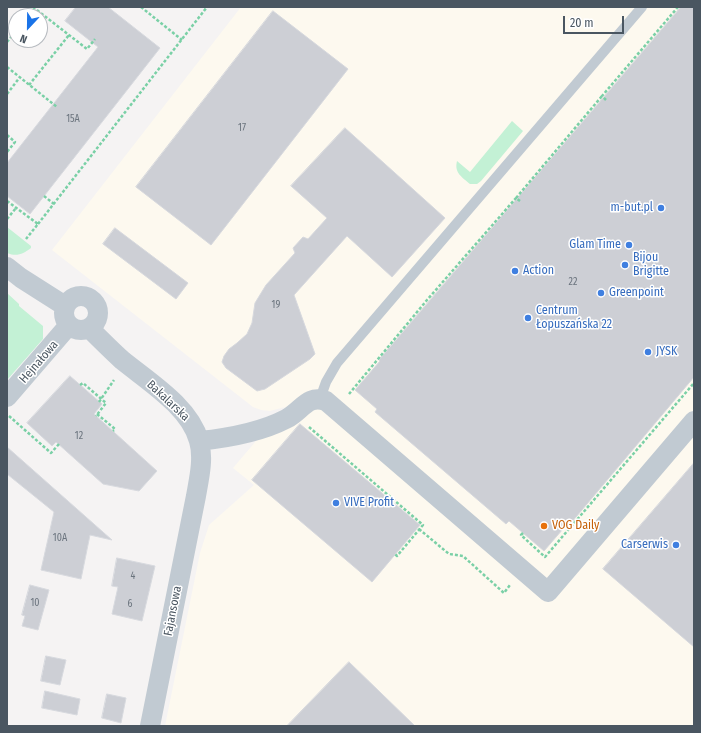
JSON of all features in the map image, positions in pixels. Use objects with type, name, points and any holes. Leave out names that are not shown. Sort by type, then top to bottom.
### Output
[{"type":"street","points":[[7,267],[21,278],[65,306]]},
{"type":"street","points":[[75,296],[88,296],[97,305],[99,311],[98,318],[89,328],[82,330],[75,329],[65,320],[65,306],[69,300],[75,296]]},
{"type":"street","name":"Hejnałowa","points":[[7,397],[69,325]]},
{"type":"street","name":"Bakalarska","points":[[89,328],[121,359],[185,413],[194,426],[200,441],[201,450],[200,476],[196,496]]},
{"type":"street","points":[[200,441],[236,436],[272,425],[287,418],[309,401],[316,398],[320,399],[330,404],[548,592],[694,421]]},
{"type":"street","name":"Fajansowa","points":[[150,726],[196,496]]},
{"type":"lane","points":[[320,399],[326,382],[337,363],[642,7]]},
{"type":"path","points":[[34,7],[88,49],[95,39]]},
{"type":"path","points":[[140,7],[182,40]]},
{"type":"path","points":[[26,239],[207,7]]},
{"type":"path","points":[[339,412],[347,396],[427,300],[516,198],[678,7]]},
{"type":"path","points":[[29,85],[69,35]]},
{"type":"path","points":[[7,67],[57,107]]},
{"type":"path","points":[[7,94],[20,77]]},
{"type":"path","points":[[602,96],[606,100]]},
{"type":"path","points":[[7,135],[15,142],[7,152]]},
{"type":"path","points":[[44,196],[54,204]]},
{"type":"path","points":[[516,198],[520,201]]},
{"type":"path","points":[[7,201],[38,224]]},
{"type":"path","points":[[7,219],[16,208]]},
{"type":"path","points":[[100,401],[118,374]]},
{"type":"path","points":[[80,386],[83,383],[100,401],[106,403],[96,415],[115,429],[113,431]]},
{"type":"path","points":[[523,533],[520,535],[545,556],[694,383]]},
{"type":"path","points":[[7,415],[51,453],[59,444]]},
{"type":"path","points":[[306,425],[423,524],[407,547],[397,556],[395,554]]},
{"type":"shaded area","points":[[241,7],[694,7],[694,726],[165,726],[200,553],[209,525],[254,485],[233,468],[285,407],[270,411],[253,407],[52,250]]},
{"type":"green space","points":[[512,121],[523,131],[481,181],[477,184],[470,184],[458,172],[456,165],[457,161],[470,172]]},
{"type":"green space","points":[[7,227],[31,246],[31,248],[20,254],[14,255],[7,253]]},
{"type":"green space","points":[[7,293],[19,304],[19,306],[43,326],[43,339],[7,380]]},
{"type":"building","points":[[76,7],[108,7],[160,48],[30,214],[7,196],[7,163],[98,47],[65,21]]},
{"type":"building","name":"Centrum Łopuszańska 22","points":[[681,7],[694,7],[694,377],[571,523],[569,522],[544,551],[509,521],[506,524],[375,412],[377,409],[355,390]]},
{"type":"building","points":[[273,11],[348,69],[211,245],[136,187]]},
{"type":"building","points":[[345,128],[445,218],[392,277],[347,236],[294,295],[315,354],[310,359],[265,389],[257,391],[226,368],[222,362],[224,356],[229,349],[247,334],[252,323],[255,303],[266,285],[295,253],[293,248],[303,237],[308,239],[327,218],[291,186]]},
{"type":"building","points":[[115,228],[188,283],[176,299],[103,244]]},
{"type":"building","points":[[70,376],[102,404],[94,414],[157,471],[139,491],[103,484],[56,442],[52,446],[27,423]]},
{"type":"building","name":"VIVE Profit","points":[[300,424],[420,525],[372,582],[252,480]]},
{"type":"building","points":[[7,447],[112,540],[90,535],[81,579],[41,570],[54,512],[7,474]]},
{"type":"building","name":"Carserwis","points":[[694,463],[694,647],[603,569]]},
{"type":"building","points":[[117,558],[155,566],[142,621],[112,614],[118,587],[112,586]]},
{"type":"building","points":[[30,585],[49,590],[38,630],[22,626],[25,616],[22,615]]},
{"type":"building","points":[[46,656],[66,660],[60,685],[41,681]]},
{"type":"building","points":[[349,662],[415,726],[287,726]]},
{"type":"building","points":[[45,691],[80,699],[77,715],[42,708]]},
{"type":"building","points":[[107,694],[126,698],[121,723],[102,718]]},
{"type":"place","name":"m-but.pl","points":[[661,208]]},
{"type":"place","name":"Glam Time","points":[[629,245]]},
{"type":"place","name":"Bijou Brigitte","points":[[625,265]]},
{"type":"place","name":"Action","points":[[515,271]]},
{"type":"place","name":"Greenpoint","points":[[601,293]]},
{"type":"place","name":"Centrum Łopuszańska 22","points":[[528,318]]},
{"type":"place","name":"JYSK","points":[[648,352]]},
{"type":"place","name":"VIVE Profit","points":[[336,503]]},
{"type":"place","name":"VOG Daily","points":[[544,526]]},
{"type":"place","name":"Carserwis","points":[[676,545]]}]
